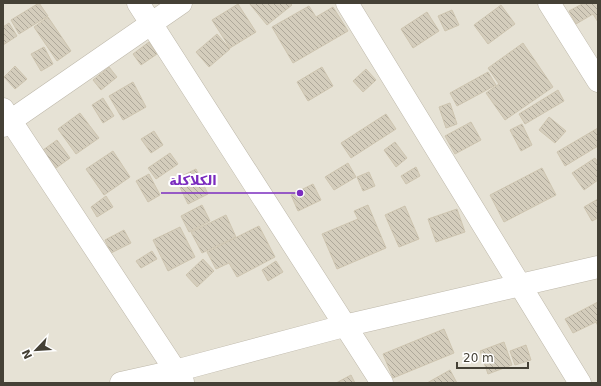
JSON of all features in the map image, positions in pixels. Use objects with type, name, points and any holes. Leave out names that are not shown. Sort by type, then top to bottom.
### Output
[{"type":"street","points":[[138,3],[382,383]]},
{"type":"street","points":[[179,377],[6,119],[181,3]]},
{"type":"street","points":[[347,3],[522,286],[580,383]]},
{"type":"street","points":[[549,3],[598,81]]},
{"type":"street","points":[[121,383],[179,377],[344,326],[522,286],[598,267]]},
{"type":"shaded area","points":[[3,3],[598,3],[598,383],[3,383]]},
{"type":"building","points":[[39,3],[48,16],[19,34],[11,20]]},
{"type":"building","points":[[249,3],[290,3],[292,5],[267,25]]},
{"type":"building","points":[[584,3],[598,3],[598,22],[593,14],[576,24],[569,11]]},
{"type":"building","points":[[238,4],[256,32],[230,48],[212,20]]},
{"type":"building","points":[[501,5],[515,24],[488,44],[474,25]]},
{"type":"building","points":[[309,6],[316,17],[333,7],[348,31],[293,63],[272,27]]},
{"type":"building","points":[[452,10],[459,25],[445,31],[438,16]]},
{"type":"building","points":[[427,12],[439,31],[413,48],[401,29]]},
{"type":"building","points":[[48,17],[71,51],[57,61],[34,27]]},
{"type":"building","points":[[9,23],[17,36],[3,45],[3,27]]},
{"type":"building","points":[[217,34],[230,49],[209,67],[196,52]]},
{"type":"building","points":[[149,42],[157,54],[141,65],[133,54]]},
{"type":"building","points":[[523,43],[553,87],[505,120],[486,93],[499,84],[488,68]]},
{"type":"building","points":[[44,47],[53,64],[41,71],[31,54]]},
{"type":"building","points":[[15,66],[27,79],[15,89],[4,77]]},
{"type":"building","points":[[109,67],[117,77],[101,90],[93,80]]},
{"type":"building","points":[[322,67],[333,86],[308,101],[297,82]]},
{"type":"building","points":[[366,69],[376,80],[363,92],[353,81]]},
{"type":"building","points":[[488,72],[496,85],[457,106],[450,93]]},
{"type":"building","points":[[133,82],[146,107],[123,120],[109,96]]},
{"type":"building","points":[[558,90],[564,101],[525,124],[519,114]]},
{"type":"building","points":[[103,98],[114,116],[103,123],[92,105]]},
{"type":"building","points":[[450,103],[457,124],[446,128],[439,107]]},
{"type":"building","points":[[80,113],[99,138],[76,154],[58,129]]},
{"type":"building","points":[[386,114],[396,129],[351,158],[341,143]]},
{"type":"building","points":[[549,117],[566,131],[555,143],[539,130]]},
{"type":"building","points":[[471,122],[481,140],[455,154],[445,136]]},
{"type":"building","points":[[522,124],[532,145],[521,151],[510,130]]},
{"type":"building","points":[[598,128],[598,146],[565,166],[557,152]]},
{"type":"building","points":[[154,131],[163,145],[151,153],[141,139]]},
{"type":"building","points":[[57,140],[70,158],[56,168],[43,150]]},
{"type":"building","points":[[395,142],[407,158],[396,167],[384,150]]},
{"type":"building","points":[[113,151],[130,177],[104,195],[86,169]]},
{"type":"building","points":[[170,153],[178,164],[156,179],[148,168]]},
{"type":"building","points":[[595,158],[598,162],[598,180],[584,190],[572,173]]},
{"type":"building","points":[[348,163],[356,177],[334,190],[325,177]]},
{"type":"building","points":[[416,167],[420,176],[406,184],[401,176]]},
{"type":"building","points":[[542,168],[556,195],[504,222],[490,195]]},
{"type":"building","points":[[196,169],[208,194],[188,204],[176,179]]},
{"type":"building","points":[[369,172],[375,186],[363,191],[357,177]]},
{"type":"building","points":[[149,174],[160,195],[148,202],[136,181]]},
{"type":"building","points":[[313,184],[321,200],[298,211],[291,195]]},
{"type":"building","points":[[106,196],[113,207],[97,217],[91,207]]},
{"type":"building","points":[[598,199],[598,218],[592,221],[584,207]]},
{"type":"building","points":[[202,205],[210,221],[189,232],[181,216]]},
{"type":"building","points":[[368,205],[386,248],[337,269],[322,234],[358,219],[354,211]]},
{"type":"building","points":[[405,206],[419,239],[399,247],[385,215]]},
{"type":"building","points":[[457,209],[465,232],[436,242],[428,219]]},
{"type":"building","points":[[226,215],[236,237],[202,253],[191,232]]},
{"type":"building","points":[[259,226],[275,257],[237,277],[229,263],[216,269],[207,252]]},
{"type":"building","points":[[180,227],[195,257],[168,271],[153,240]]},
{"type":"building","points":[[124,230],[131,243],[111,253],[105,240]]},
{"type":"building","points":[[152,251],[157,259],[141,268],[136,261]]},
{"type":"building","points":[[203,259],[214,271],[197,287],[186,275]]},
{"type":"building","points":[[276,261],[283,272],[268,281],[262,270]]},
{"type":"building","points":[[598,302],[598,326],[596,322],[573,333],[565,319]]},
{"type":"building","points":[[444,329],[454,353],[393,378],[383,354]]},
{"type":"building","points":[[504,342],[512,365],[488,374],[480,351]]},
{"type":"building","points":[[526,345],[531,360],[515,365],[510,351]]},
{"type":"building","points":[[450,370],[457,383],[427,383]]},
{"type":"building","points":[[351,375],[355,383],[336,383]]},
{"type":"place","name":"الكلاكلة","points":[[300,193]]}]
